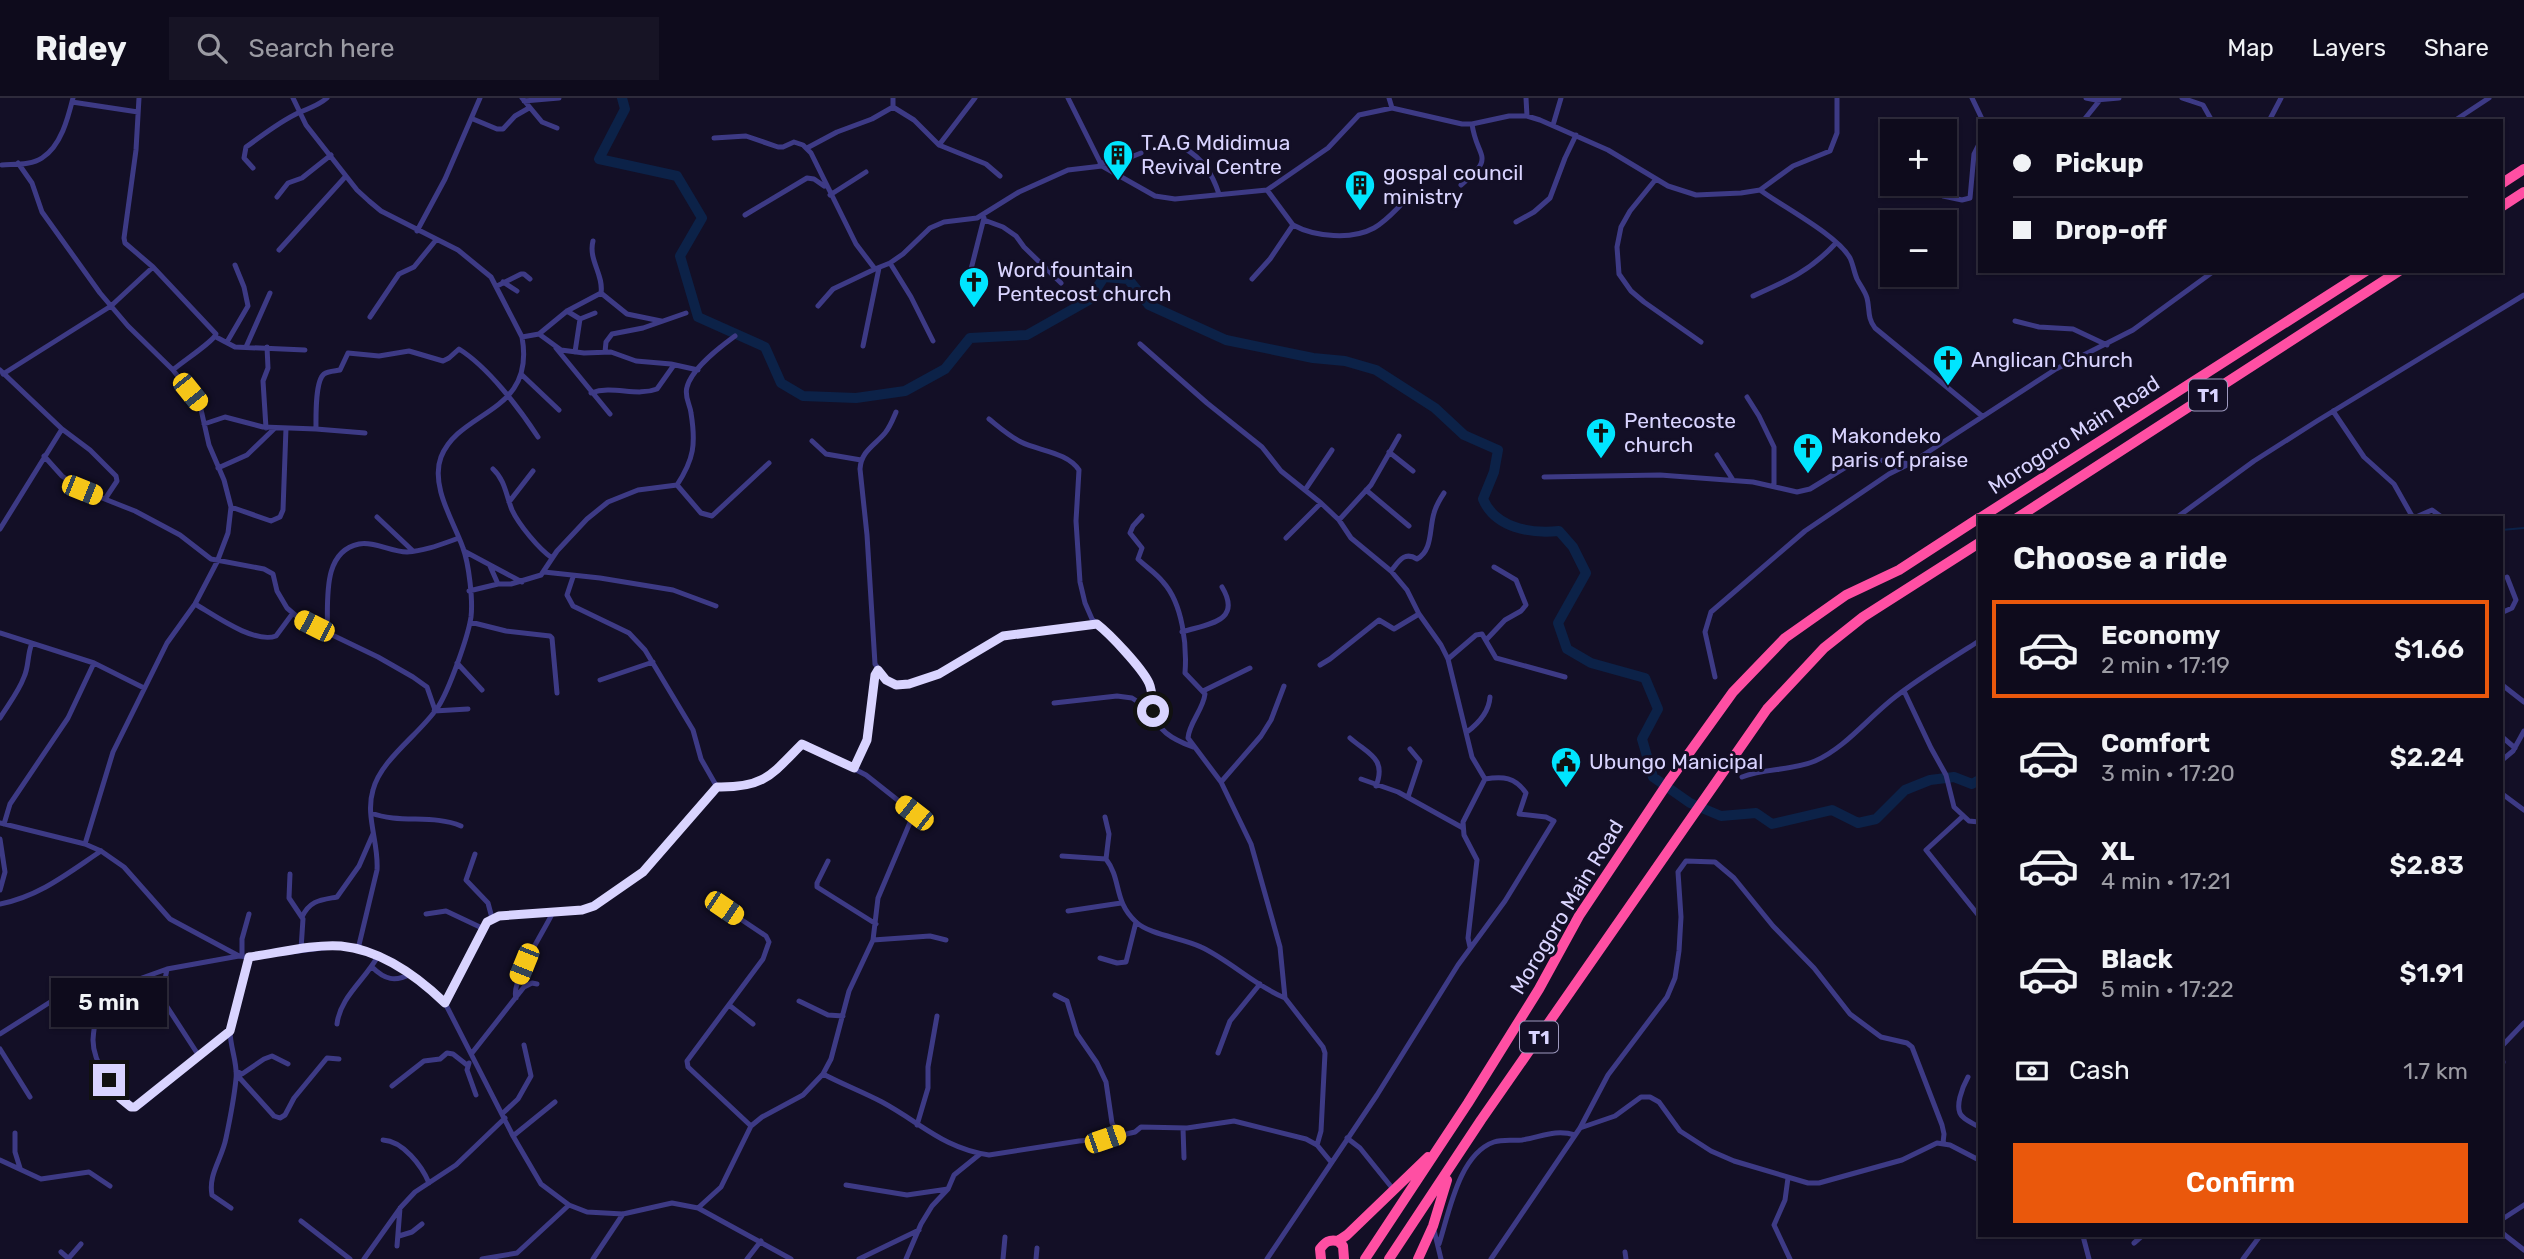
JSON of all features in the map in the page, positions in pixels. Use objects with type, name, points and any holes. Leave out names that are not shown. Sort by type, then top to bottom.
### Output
[{"type":"highway","points":[[2503,183],[2524,169]]},
{"type":"highway","points":[[2503,206],[2524,192]]},
{"type":"highway","name":"Morogoro Main Road","points":[[1983,516],[2363,273]]},
{"type":"highway","name":"Morogoro Main Road","points":[[2020,516],[2396,273]]},
{"type":"highway","name":"Morogoro Main Road","points":[[1365,1259],[1539,989],[1579,916],[1669,781],[1733,692],[1785,638],[1846,595],[1899,570],[1978,519]]},
{"type":"highway","name":"T1","points":[[1389,1259],[1767,709],[1824,648],[1863,617],[1978,544]]},
{"type":"highway","points":[[1338,1241],[1367,1218],[1393,1189],[1439,1148]]},
{"type":"highway","points":[[1418,1259],[1433,1226],[1442,1192],[1457,1157]]},
{"type":"highway","points":[[1321,1259],[1320,1249],[1329,1240],[1338,1241],[1343,1246],[1344,1259]]},
{"type":"street","points":[[139,98],[124,238],[131,249],[153,267],[208,323],[216,337],[235,347],[305,350]]},
{"type":"street","points":[[293,98],[306,125],[357,190],[381,211],[458,250],[500,284],[517,291]]},
{"type":"street","points":[[253,168],[244,158],[246,147],[299,112],[311,109],[327,98]]},
{"type":"street","points":[[417,230],[433,204],[473,119],[480,98]]},
{"type":"street","points":[[523,99],[559,98]]},
{"type":"street","points":[[893,98],[893,107]]},
{"type":"street","points":[[939,145],[975,98]]},
{"type":"street","points":[[1068,98],[1101,165],[1147,192],[1175,199],[1267,190],[1328,148],[1359,115],[1392,108],[1435,119],[1472,124],[1509,116],[1527,116],[1625,158],[1677,190],[1696,195],[1760,190],[1793,166],[1830,151],[1837,133],[1837,98]]},
{"type":"street","points":[[1389,98],[1392,108]]},
{"type":"street","points":[[1525,98],[1527,116]]},
{"type":"street","points":[[1553,125],[1561,98]]},
{"type":"street","points":[[1972,98],[1982,119]]},
{"type":"street","points":[[2086,98],[2116,98]]},
{"type":"street","points":[[2182,98],[2203,105],[2211,119]]},
{"type":"street","points":[[2270,119],[2281,98]]},
{"type":"street","points":[[2457,119],[2489,98]]},
{"type":"street","points":[[523,99],[542,122],[557,128]]},
{"type":"street","points":[[2,165],[41,159],[49,152],[65,126],[72,100],[138,112]]},
{"type":"street","points":[[2085,119],[2100,100]]},
{"type":"street","points":[[893,107],[914,120],[939,145],[985,164],[1000,176]]},
{"type":"street","points":[[807,148],[893,107]]},
{"type":"street","points":[[473,119],[503,129],[515,116],[529,108]]},
{"type":"street","points":[[1461,185],[1479,170],[1483,163],[1472,124]]},
{"type":"street","points":[[1516,222],[1534,212],[1550,198],[1564,158],[1576,135]]},
{"type":"street","points":[[714,138],[747,136],[778,147],[797,142],[807,148],[856,244],[877,269]]},
{"type":"street","points":[[1943,196],[1962,200],[1970,198],[1974,154],[1978,146]]},
{"type":"street","points":[[1184,148],[1212,174],[1219,194]]},
{"type":"street","points":[[818,306],[833,289],[890,263],[930,228],[944,222],[984,217],[1019,192],[1068,170],[1121,161],[1141,153]]},
{"type":"street","points":[[277,197],[288,183],[302,178],[331,155]]},
{"type":"street","points":[[18,163],[32,183],[42,212],[111,306],[173,370],[200,405],[231,508],[228,533],[217,562],[195,604],[167,643],[106,769],[85,844]]},
{"type":"street","points":[[830,195],[866,172]]},
{"type":"street","points":[[279,250],[346,176]]},
{"type":"street","points":[[745,215],[807,178],[826,187]]},
{"type":"street","points":[[1656,179],[1630,211],[1621,227],[1617,247],[1619,274],[1631,291],[1644,302],[1701,342]]},
{"type":"street","points":[[1267,190],[1293,225],[1299,229],[1327,234],[1363,232],[1375,228],[1408,198]]},
{"type":"street","points":[[1760,190],[1836,243],[1850,259],[1867,295],[1868,312],[1875,328],[1983,416]]},
{"type":"street","points":[[984,217],[1016,236],[1061,283]]},
{"type":"street","points":[[966,289],[984,217]]},
{"type":"street","points":[[1252,279],[1270,259],[1293,225]]},
{"type":"street","points":[[370,317],[399,274],[414,267],[436,240]]},
{"type":"street","points":[[593,241],[592,255],[602,286],[601,293]]},
{"type":"street","points":[[1753,296],[1800,275],[1836,243]]},
{"type":"street","points":[[890,263],[933,341]]},
{"type":"street","points":[[227,342],[248,306],[235,265]]},
{"type":"street","points":[[105,499],[117,481],[117,476],[1,372],[111,306],[153,267]]},
{"type":"street","points":[[863,346],[877,269]]},
{"type":"street","points":[[1715,677],[1704,632],[1712,612],[1805,531],[1889,474],[2056,369],[2133,330],[2211,273]]},
{"type":"street","points":[[500,284],[521,274],[530,279]]},
{"type":"street","points":[[358,949],[377,870],[378,856],[371,813],[373,788],[379,777],[435,711],[457,663],[470,622],[464,551],[442,493],[438,475],[439,461],[444,449],[457,435],[507,397],[521,374],[524,360],[522,337],[500,284]]},
{"type":"street","points":[[246,347],[270,293]]},
{"type":"street","points":[[522,337],[539,334],[567,311],[601,293]]},
{"type":"street","points":[[601,293],[627,314],[661,321]]},
{"type":"street","points":[[2179,516],[2254,461],[2524,295]]},
{"type":"street","points":[[567,311],[580,319]]},
{"type":"street","points":[[580,319],[595,313]]},
{"type":"street","points":[[605,352],[612,334],[686,313]]},
{"type":"street","points":[[575,352],[580,319]]},
{"type":"street","points":[[2015,321],[2039,327],[2073,329],[2107,345]]},
{"type":"street","points":[[539,334],[556,348],[610,414]]},
{"type":"street","points":[[544,572],[552,558],[587,519],[608,502],[638,489],[677,485],[690,466],[692,456],[692,426],[686,394],[690,380],[720,347],[735,336]]},
{"type":"street","points":[[173,370],[216,337]]},
{"type":"street","points":[[1140,344],[1207,403],[1257,442],[1281,471],[1321,503],[1339,520],[1351,538],[1391,570],[1407,590],[1448,659],[1472,757],[1485,779]]},
{"type":"street","points":[[267,347],[268,368],[263,381],[271,429],[286,443]]},
{"type":"street","points":[[556,348],[575,352],[618,353],[636,361],[698,370]]},
{"type":"street","points":[[316,429],[315,400],[321,377],[340,370],[350,352],[379,356],[409,351],[443,361],[459,349],[485,372],[538,437]]},
{"type":"street","points":[[591,393],[614,388],[654,391],[674,365]]},
{"type":"street","points":[[521,374],[559,410]]},
{"type":"street","points":[[1747,397],[1774,447],[1774,486]]},
{"type":"street","points":[[2333,411],[2364,457],[2394,484],[2412,516]]},
{"type":"street","points":[[896,412],[887,432],[861,460],[875,664],[886,680],[896,685],[909,684],[939,674],[1003,636],[1097,624]]},
{"type":"street","points":[[204,424],[225,417],[271,429],[365,433]]},
{"type":"street","points":[[989,419],[1023,443],[1073,463],[1080,470],[1076,505],[1080,582],[1089,613],[1144,675],[1151,687],[1153,711]]},
{"type":"street","points":[[231,508],[271,522],[280,517],[283,510],[286,428]]},
{"type":"street","points":[[0,529],[62,429]]},
{"type":"street","points":[[218,468],[247,455],[271,429]]},
{"type":"street","points":[[1339,520],[1366,490],[1399,436]]},
{"type":"street","points":[[812,441],[826,454],[861,460]]},
{"type":"street","points":[[1305,490],[1332,450]]},
{"type":"street","points":[[1390,452],[1413,471]]},
{"type":"street","points":[[1717,455],[1733,480]]},
{"type":"street","points":[[44,456],[82,490],[135,511],[180,535],[217,562],[264,569],[273,574],[276,591],[293,614],[413,677],[427,687],[435,711]]},
{"type":"street","points":[[1544,477],[1660,475],[1733,480],[1797,492],[1810,489],[1846,467],[1863,461],[1892,460],[1908,464]]},
{"type":"street","points":[[677,485],[701,513],[712,516],[769,463]]},
{"type":"street","points":[[493,469],[502,480],[515,516],[541,551],[552,558]]},
{"type":"street","points":[[509,502],[533,471]]},
{"type":"street","points":[[1366,490],[1409,526]]},
{"type":"street","points":[[1391,570],[1405,555],[1417,559],[1423,555],[1432,531],[1434,510],[1444,493]]},
{"type":"street","points":[[1286,538],[1321,503]]},
{"type":"street","points":[[2418,516],[2432,510],[2440,516]]},
{"type":"street","points":[[1142,516],[1130,533],[1142,548],[1138,559],[1170,590],[1179,613],[1186,676],[1203,691],[1205,698],[1188,736],[1193,747],[1221,782],[1240,818],[1255,856],[1280,947],[1285,998]]},
{"type":"street","points":[[377,517],[413,551]]},
{"type":"street","points":[[327,633],[328,580],[334,562],[358,544],[403,552],[459,538]]},
{"type":"street","points":[[464,551],[522,582]]},
{"type":"street","points":[[490,566],[498,584]]},
{"type":"street","points":[[1487,639],[1505,620],[1526,605],[1516,580],[1494,567]]},
{"type":"street","points":[[469,591],[522,582],[544,572],[673,590],[716,606]]},
{"type":"street","points":[[573,577],[567,595],[570,603],[629,633],[653,662],[693,730],[701,759],[717,787]]},
{"type":"street","points":[[2507,578],[2515,593],[2515,604]]},
{"type":"street","points":[[1182,632],[1215,622],[1226,614],[1229,599],[1222,587]]},
{"type":"street","points":[[2503,612],[2515,604],[2524,602]]},
{"type":"street","points":[[195,604],[262,638],[276,636],[293,614]]},
{"type":"street","points":[[1320,665],[1379,620],[1394,629],[1419,614]]},
{"type":"street","points":[[470,622],[506,631],[550,636],[557,693]]},
{"type":"street","points":[[0,632],[94,663],[144,688]]},
{"type":"street","points":[[1448,659],[1476,635],[1482,634],[1496,658],[1565,677]]},
{"type":"street","points":[[1742,777],[1758,771],[1782,770],[1816,760],[1838,747],[1904,691],[1978,642]]},
{"type":"street","points":[[0,718],[24,679],[26,658],[32,643]]},
{"type":"street","points":[[600,680],[653,662]]},
{"type":"street","points":[[94,663],[68,718],[20,787],[2,823],[85,844],[101,851],[124,867],[170,919],[241,956]]},
{"type":"street","points":[[457,663],[482,690]]},
{"type":"street","points":[[1203,691],[1250,668]]},
{"type":"street","points":[[854,768],[867,740],[875,675],[878,670]]},
{"type":"street","points":[[1221,782],[1261,736],[1271,720],[1284,686]]},
{"type":"street","points":[[2503,686],[2524,702]]},
{"type":"street","points":[[1904,691],[1946,775],[1954,807],[1962,817],[1978,822]]},
{"type":"street","points":[[1054,703],[1117,696],[1132,698],[1153,711],[1169,737],[1193,747]]},
{"type":"street","points":[[1467,732],[1487,710],[1490,697]]},
{"type":"street","points":[[435,711],[468,709]]},
{"type":"street","points":[[2503,759],[2518,748],[2524,731]]},
{"type":"street","points":[[2503,737],[2518,748]]},
{"type":"street","points":[[1350,738],[1376,758],[1380,771],[1376,786]]},
{"type":"street","points":[[445,1003],[482,928],[492,918],[590,909],[643,872],[717,787],[744,786],[767,777],[782,766],[802,744],[854,768],[914,813],[878,898],[873,940],[850,988],[835,1049],[823,1074],[803,1095],[751,1126],[721,1187],[698,1208]]},
{"type":"street","points":[[1408,797],[1420,761],[1410,749]]},
{"type":"street","points":[[1267,1259],[1377,1095],[1470,947],[1505,901],[1554,821],[1546,817],[1519,814],[1527,793],[1517,784],[1501,776],[1485,779]]},
{"type":"street","points":[[1361,779],[1408,797],[1463,828],[1477,860],[1468,938],[1470,947]]},
{"type":"street","points":[[1463,828],[1466,816],[1485,779]]},
{"type":"street","points":[[2503,794],[2524,810]]},
{"type":"street","points":[[371,813],[387,818],[450,822],[461,827]]},
{"type":"street","points":[[1105,817],[1109,834],[1106,859],[1114,873],[1121,903],[1136,922],[1200,947],[1285,998],[1323,1047],[1325,1053],[1321,1131],[1317,1145]]},
{"type":"street","points":[[1962,817],[1926,850],[1978,915]]},
{"type":"street","points":[[302,949],[302,916],[306,908],[316,900],[337,897],[359,866],[374,833]]},
{"type":"street","points":[[0,839],[5,872],[0,890]]},
{"type":"street","points":[[0,904],[46,889],[101,851]]},
{"type":"street","points":[[475,854],[466,880],[488,903],[492,918]]},
{"type":"street","points":[[1062,856],[1106,859]]},
{"type":"street","points":[[828,861],[817,886],[876,924]]},
{"type":"street","points":[[1491,1259],[1580,1128],[1608,1075],[1667,997],[1675,978],[1679,951],[1681,918],[1678,872],[1686,861],[1715,862],[1734,878],[1773,926],[1814,968],[1850,1014],[1881,1037],[1907,1043],[1912,1047],[1942,1125],[1942,1143]]},
{"type":"street","points":[[290,874],[289,898],[302,916]]},
{"type":"street","points":[[1068,911],[1121,903]]},
{"type":"street","points":[[724,908],[766,936],[769,942],[763,959],[687,1061],[688,1066],[751,1126]]},
{"type":"street","points":[[426,914],[446,912],[482,928]]},
{"type":"street","points":[[516,998],[514,989],[524,964],[553,912]]},
{"type":"street","points":[[241,956],[242,939],[249,914]]},
{"type":"street","points":[[1100,958],[1117,963],[1126,962],[1136,922]]},
{"type":"street","points":[[873,940],[930,936],[946,940]]},
{"type":"street","points":[[0,1034],[55,999],[89,997],[167,970],[241,956],[302,949],[339,946],[358,949],[378,956],[411,974],[445,1003],[513,1136],[541,1184],[569,1205],[587,1212],[623,1214],[672,1203],[698,1208],[791,1259]]},
{"type":"street","points":[[337,1024],[343,1002],[378,956]]},
{"type":"street","points":[[231,1208],[212,1195],[211,1186],[213,1173],[226,1140],[236,1073],[230,1031],[249,957]]},
{"type":"street","points":[[372,967],[392,980],[411,974]]},
{"type":"street","points":[[167,970],[162,995],[164,1002],[199,1056]]},
{"type":"street","points":[[1219,1054],[1230,1021],[1260,984]]},
{"type":"street","points":[[476,1095],[467,1065],[527,985],[537,985]]},
{"type":"street","points":[[1055,995],[1067,1001],[1077,1034],[1097,1063],[1106,1082],[1112,1123],[1119,1135]]},
{"type":"street","points":[[89,997],[96,1009],[97,1023],[93,1040],[98,1061],[120,1098],[131,1107],[142,1104],[230,1031]]},
{"type":"street","points":[[799,1002],[828,1015],[843,1016]]},
{"type":"street","points":[[729,1005],[753,1024]]},
{"type":"street","points":[[916,1125],[928,1088],[928,1067],[937,1016]]},
{"type":"street","points":[[2503,1045],[2524,1023]]},
{"type":"street","points":[[364,1259],[401,1207],[429,1182],[456,1165],[518,1099],[531,1076],[524,1045]]},
{"type":"street","points":[[0,1049],[30,1097]]},
{"type":"street","points":[[392,1086],[424,1061],[440,1059],[447,1053],[467,1065]]},
{"type":"street","points":[[236,1073],[242,1074],[272,1056],[288,1064]]},
{"type":"street","points":[[236,1073],[274,1116],[280,1118],[327,1058],[339,1059]]},
{"type":"street","points":[[823,1074],[882,1102],[945,1141],[980,1154],[999,1154],[1105,1139],[1135,1132],[1142,1127],[1183,1128],[1234,1121],[1306,1139],[1317,1145],[1331,1162]]},
{"type":"street","points":[[1968,1077],[1962,1091],[1959,1111],[1962,1117],[1978,1126]]},
{"type":"street","points":[[1580,1128],[1615,1116],[1641,1097],[1650,1097],[1658,1102],[1680,1131],[1711,1151],[1734,1161],[1808,1183],[1819,1183],[1902,1160],[1922,1149],[1942,1143],[1978,1160]]},
{"type":"street","points":[[513,1136],[555,1102]]},
{"type":"street","points":[[1183,1128],[1184,1158]]},
{"type":"street","points":[[1438,1244],[1463,1172],[1481,1149],[1495,1142],[1521,1140],[1558,1132],[1575,1135]]},
{"type":"street","points":[[15,1133],[15,1152],[20,1169]]},
{"type":"street","points":[[1347,1138],[1360,1148],[1393,1189]]},
{"type":"street","points":[[383,1140],[395,1142],[420,1166],[429,1182]]},
{"type":"street","points":[[906,1259],[932,1206],[948,1189],[954,1175],[980,1154]]},
{"type":"street","points":[[0,1160],[41,1179],[89,1172],[110,1186]]},
{"type":"street","points":[[1788,1178],[1785,1200],[1774,1225],[1790,1259]]},
{"type":"street","points":[[846,1185],[915,1195],[948,1189]]},
{"type":"street","points":[[482,1259],[517,1253],[569,1205]]},
{"type":"street","points":[[2503,1219],[2524,1205]]},
{"type":"street","points":[[397,1246],[401,1207]]},
{"type":"street","points":[[593,1259],[623,1214]]},
{"type":"street","points":[[301,1221],[350,1259]]},
{"type":"street","points":[[399,1236],[412,1232],[422,1224]]},
{"type":"street","points":[[1433,1226],[1440,1259]]},
{"type":"street","points":[[859,1259],[919,1230]]},
{"type":"street","points":[[2503,1234],[2524,1250]]},
{"type":"street","points":[[1003,1259],[1005,1237]]},
{"type":"street","points":[[2083,1237],[2088,1259]]},
{"type":"street","points":[[2134,1242],[2140,1237]]},
{"type":"street","points":[[2243,1259],[2259,1237]]},
{"type":"street","points":[[747,1259],[761,1241]]},
{"type":"street","points":[[61,1252],[68,1259],[81,1244]]},
{"type":"street","points":[[1036,1259],[1037,1248]]},
{"type":"waterway","points":[[622,98],[625,109],[599,159],[677,176],[702,218],[680,256],[698,317],[765,347],[781,383],[803,396],[856,398],[905,391],[945,369],[970,338],[1027,335],[1089,300],[1104,277],[1128,279],[1149,305],[1226,340],[1313,358],[1345,361],[1376,370],[1435,408],[1464,435],[1498,450],[1494,472],[1483,499],[1496,517],[1505,523],[1526,530],[1559,531],[1573,547],[1586,573],[1558,623],[1567,649],[1591,663],[1645,678],[1658,709],[1642,739],[1653,777],[1690,803],[1721,816],[1756,813],[1772,824],[1832,810],[1858,823],[1876,819],[1905,790],[1930,780],[1954,777],[1972,784],[1978,781]]},
{"type":"waterway","points":[[2503,530],[2524,528]]},
{"type":"place","name":"T.A.G Mdidimua Revival Centre","points":[[1118,182]]},
{"type":"place","name":"gospal council ministry","points":[[1360,212]]},
{"type":"place","name":"Word fountain Pentecost church","points":[[974,309]]},
{"type":"place","name":"Anglican Church","points":[[1948,387]]},
{"type":"place","name":"Pentecoste church","points":[[1601,460]]},
{"type":"place","name":"Makondeko paris of praise","points":[[1808,475]]},
{"type":"place","name":"Ubungo Manicipal","points":[[1566,789]]},
{"type":"route","points":[[109,1080],[120,1098],[135,1107],[230,1031],[249,957],[339,946],[358,949],[378,956],[423,982],[445,1003],[483,927],[492,918],[590,909],[643,872],[717,787],[744,786],[767,777],[782,766],[802,744],[854,768],[867,740],[875,675],[878,670],[886,680],[896,685],[909,684],[939,674],[972,657],[1003,636],[1097,624],[1107,631],[1144,675],[1151,687],[1153,711]]}]
